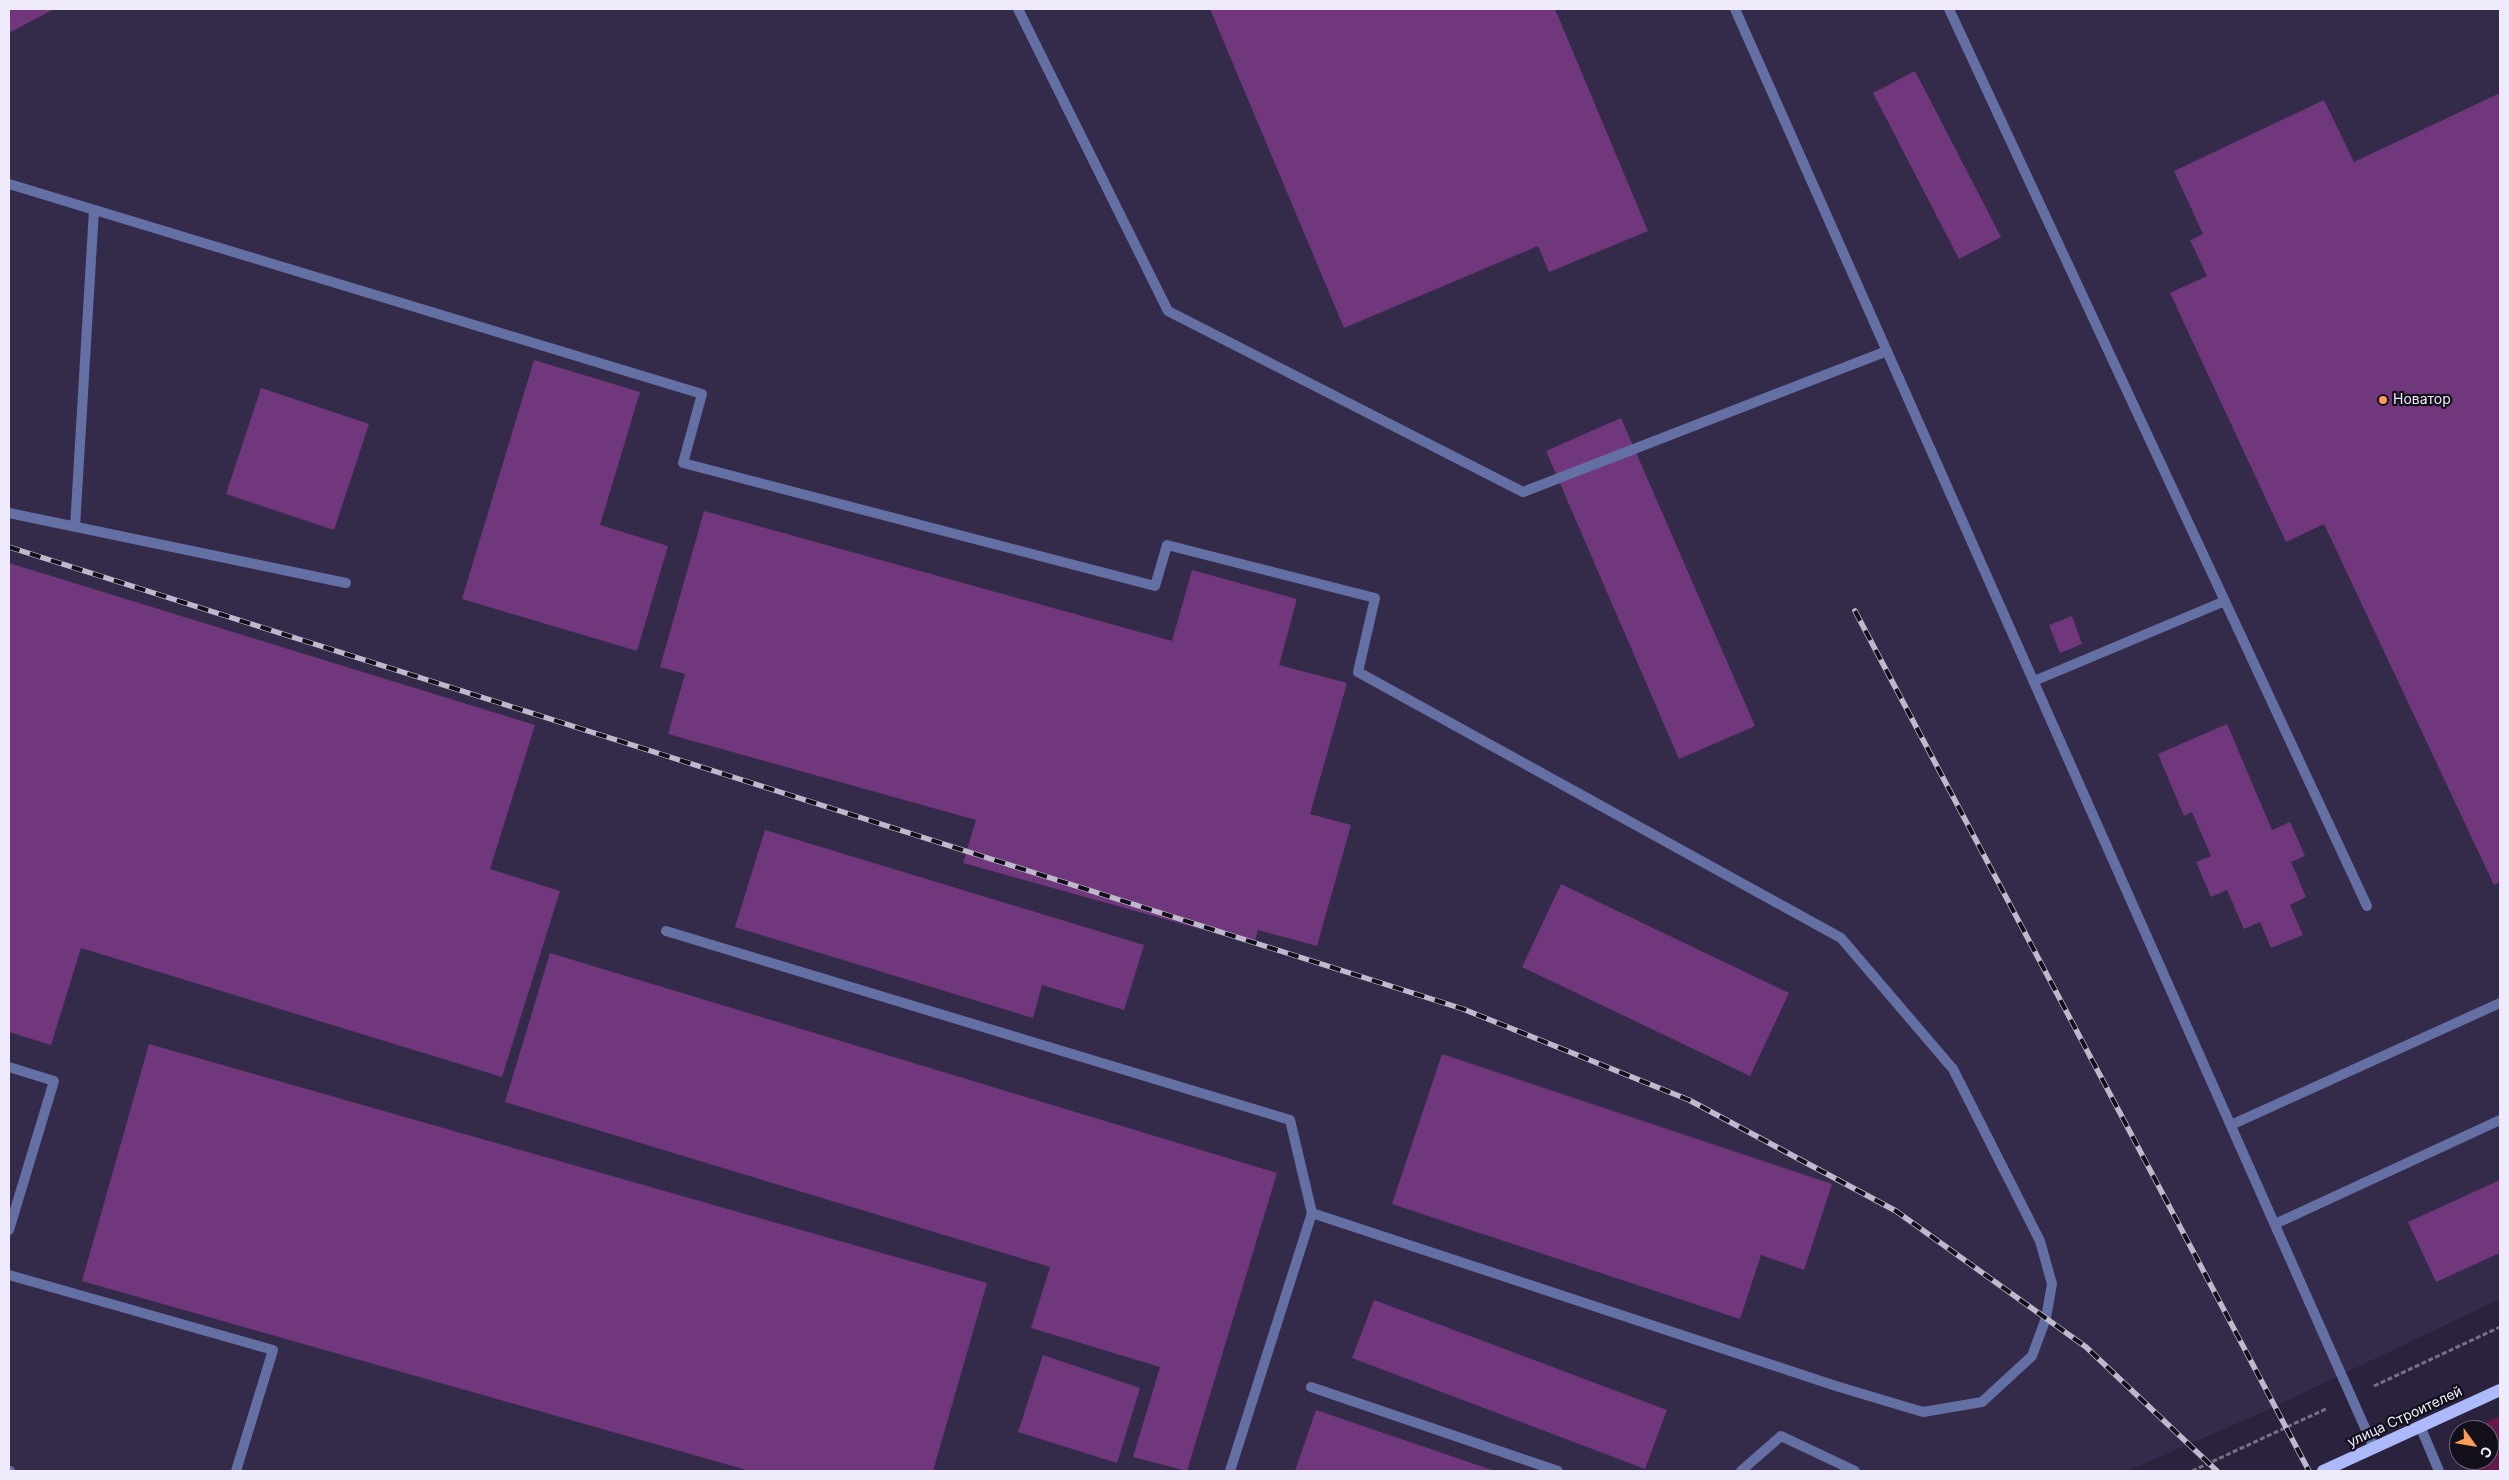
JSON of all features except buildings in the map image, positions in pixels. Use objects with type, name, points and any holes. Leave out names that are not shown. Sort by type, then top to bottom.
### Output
[{"type":"main road","name":"улица Строителей","points":[[2323,1471],[2500,1390]]},
{"type":"street","points":[[1018,9],[1168,311],[1523,492],[1887,351]]},
{"type":"street","points":[[1735,9],[2374,1448]]},
{"type":"street","points":[[1949,9],[2367,906]]},
{"type":"street","points":[[9,184],[702,394],[684,463],[1155,586],[1167,544],[1375,598],[1358,672],[1841,938],[1953,1069],[2040,1241],[2052,1284],[2046,1318],[2032,1356],[1982,1402],[1922,1412],[1836,1386],[1312,1213]]},
{"type":"street","points":[[75,526],[94,210]]},
{"type":"street","points":[[9,513],[346,583]]},
{"type":"street","points":[[2034,681],[2225,601]]},
{"type":"street","points":[[666,931],[1290,1120],[1312,1213],[1230,1471]]},
{"type":"street","points":[[2231,1125],[2500,1003]]},
{"type":"street","points":[[9,1067],[54,1080],[9,1230]]},
{"type":"street","points":[[2275,1224],[2500,1120]]},
{"type":"street","points":[[9,1275],[273,1350],[236,1471]]},
{"type":"street","points":[[1311,1387],[1558,1471]]},
{"type":"street","points":[[2420,1426],[2439,1471]]},
{"type":"street","points":[[1741,1471],[1781,1436],[1855,1471]]},
{"type":"shaded area","points":[[9,9],[2500,9],[2500,1299],[2261,1413],[2127,1471],[9,1471]]},
{"type":"shaded area","points":[[2500,1416],[2500,1471],[2466,1471],[2499,1470],[2499,1420],[2491,1420]]},
{"type":"railway","points":[[9,547],[1463,1009],[1689,1100],[1896,1211],[2086,1347],[2217,1471]]},
{"type":"railway","points":[[1855,611],[2309,1471]]},
{"type":"place","name":"Новатор","points":[[2383,400]]}]
